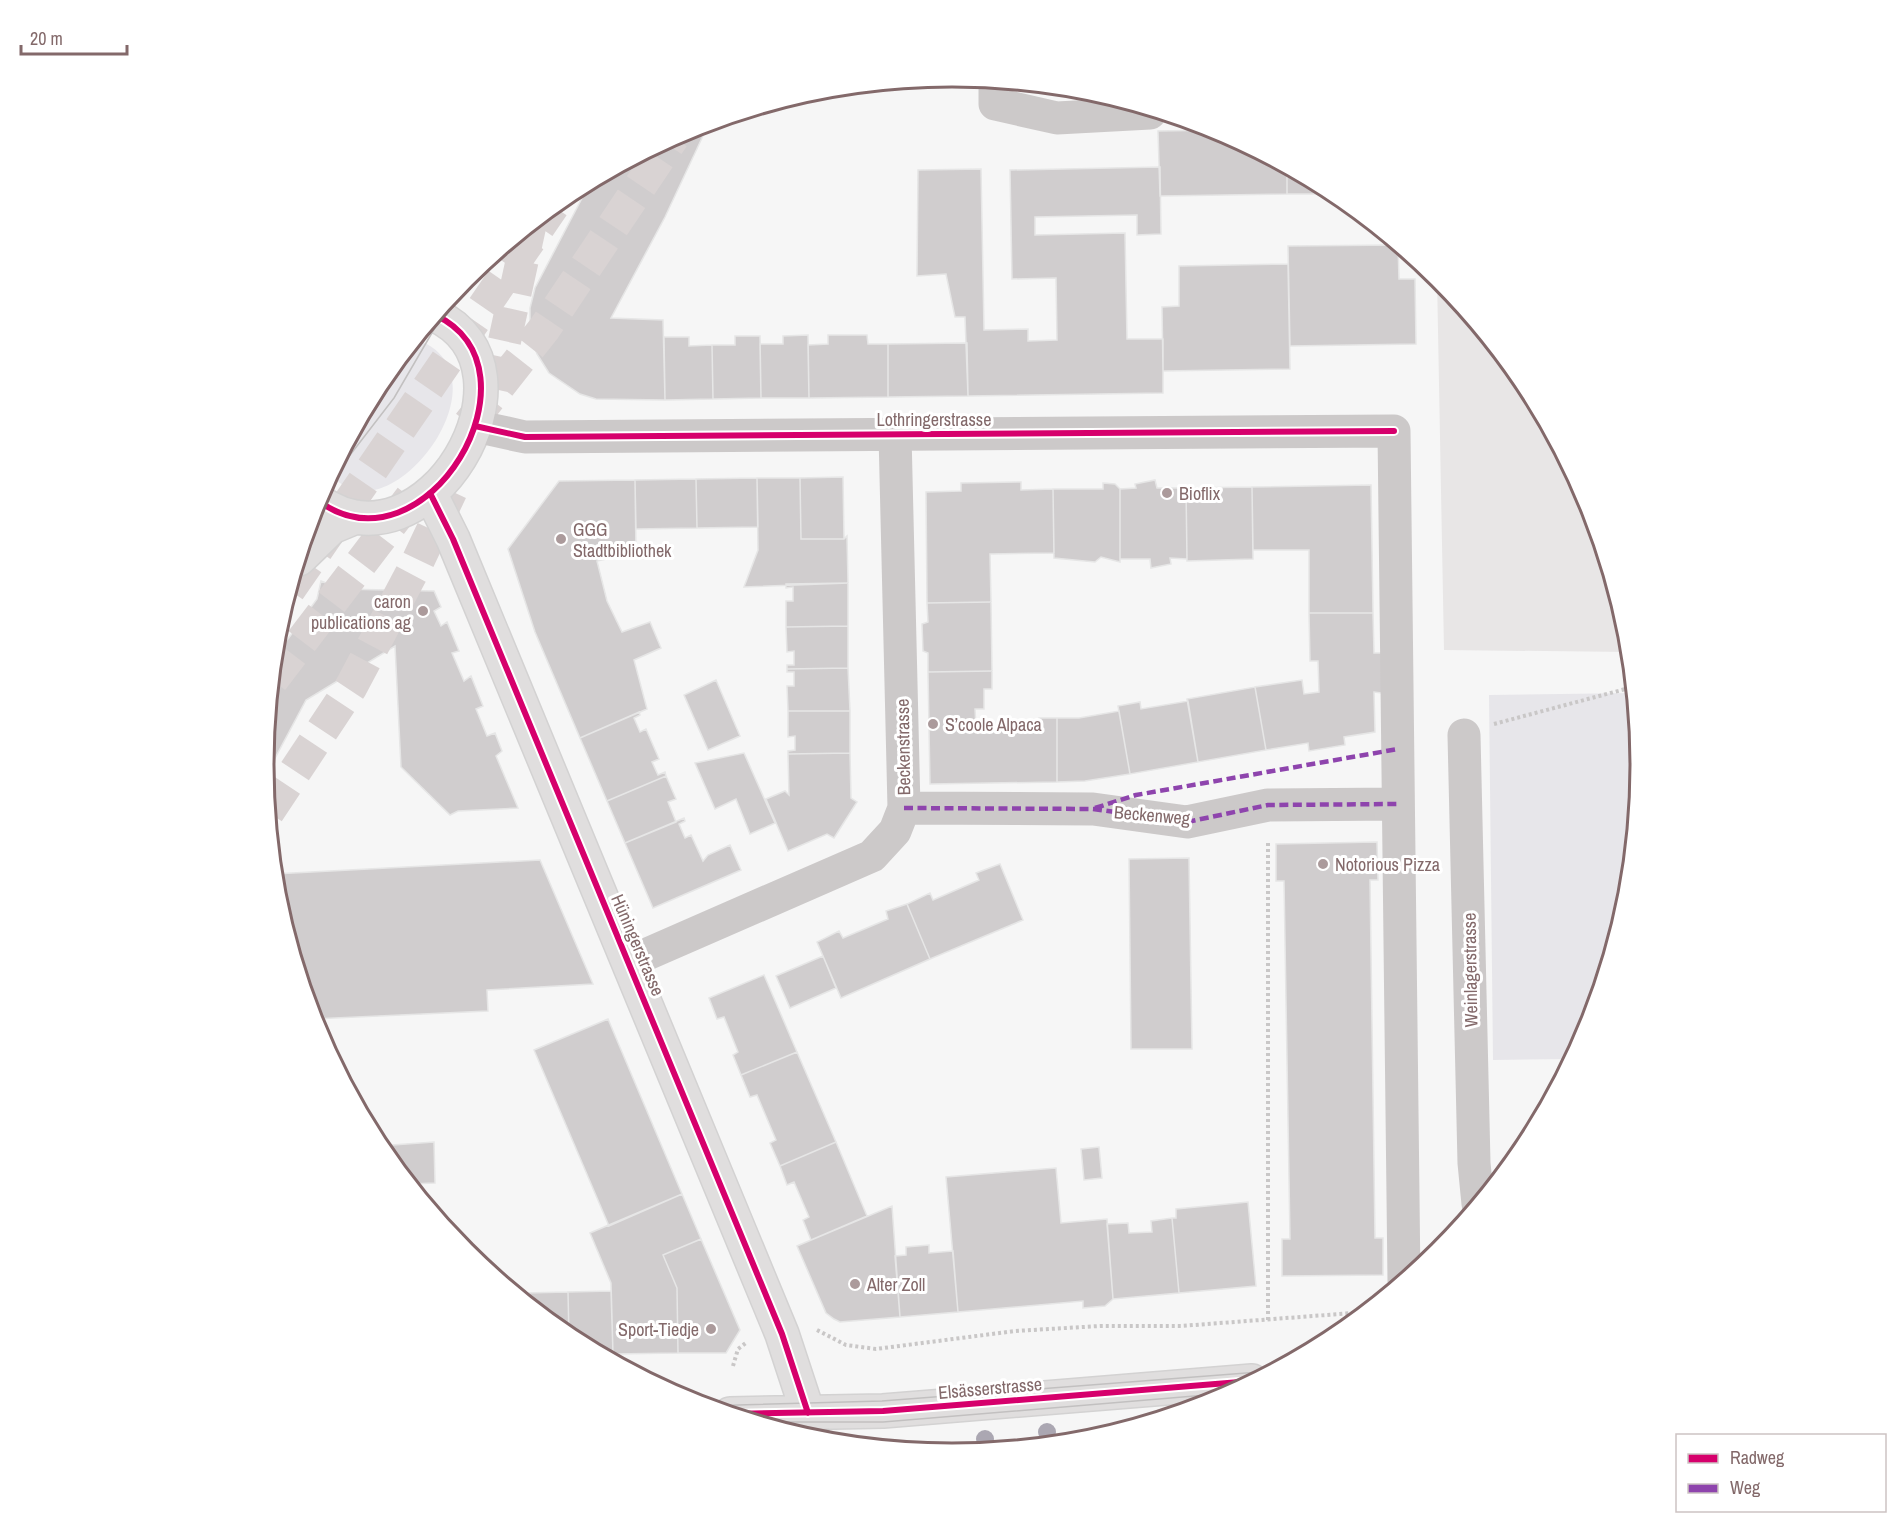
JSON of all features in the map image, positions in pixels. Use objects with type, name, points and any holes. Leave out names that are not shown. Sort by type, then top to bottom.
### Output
[{"type":"main road","points":[[326,506],[334,511],[356,517],[383,517],[398,513],[430,493],[446,479],[458,462],[475,426],[481,391],[476,361],[462,337],[441,319]]},
{"type":"main road","name":"Hüningerstrasse","points":[[430,493],[453,539],[782,1334],[812,1426]]},
{"type":"main road","points":[[310,548],[332,527],[356,517]]},
{"type":"main road","name":"Elsässerstrasse","points":[[787,1422],[812,1426],[883,1411],[1230,1383]]},
{"type":"street","points":[[995,88],[994,104],[1057,118],[1139,114]]},
{"type":"street","name":"Lothringerstrasse","points":[[475,426],[525,437],[1394,431],[1398,804]]},
{"type":"street","name":"Beckenstrasse","points":[[629,962],[872,856],[895,831],[904,808],[895,434]]},
{"type":"street","name":"Weinlagerstrasse","points":[[1476,730],[1474,1163],[1477,1194]]},
{"type":"street","points":[[1398,804],[1404,1270]]},
{"type":"street","name":"Beckenweg","points":[[904,808],[1092,809],[1187,822],[1268,805],[1398,804]]},
{"type":"path","points":[[1476,730],[1625,689]]},
{"type":"path","points":[[1268,805],[1268,1320]]},
{"type":"path","points":[[813,1328],[846,1345],[876,1349],[1015,1331],[1100,1326],[1181,1326],[1351,1313]]},
{"type":"path","points":[[733,1366],[738,1349],[752,1338]]},
{"type":"shaded area","points":[[1437,292],[1462,318],[1516,388],[1560,465],[1594,547],[1607,590],[1620,652],[1444,650]]},
{"type":"shaded area","points":[[421,343],[443,358],[453,385],[448,416],[432,446],[409,472],[382,488],[355,490],[338,479],[344,465],[388,388]]},
{"type":"shaded area","points":[[1626,693],[1629,721],[1629,809],[1617,897],[1594,983],[1563,1059],[1493,1060],[1489,695]]},
{"type":"building","points":[[1189,130],[1252,157],[1287,176],[1287,194],[1160,196],[1158,131]]},
{"type":"building","points":[[703,135],[665,217],[611,318],[663,320],[665,400],[596,399],[580,394],[549,373],[537,354],[530,334],[530,308],[535,288],[583,196],[652,157]]},
{"type":"building","points":[[1160,167],[1161,234],[1137,235],[1137,215],[1035,217],[1035,235],[1125,233],[1127,339],[1163,339],[1163,393],[968,396],[965,317],[955,317],[946,274],[917,276],[918,170],[981,169],[984,330],[1028,329],[1028,341],[1057,340],[1056,278],[1012,279],[1010,170]]},
{"type":"building","points":[[1287,176],[1317,194],[1287,194]]},
{"type":"building","points":[[1387,245],[1398,254],[1399,279],[1415,279],[1416,344],[1290,346],[1288,246]]},
{"type":"building","points":[[1288,264],[1290,369],[1163,371],[1162,307],[1179,306],[1179,266]]},
{"type":"building","points":[[808,335],[809,398],[761,398],[760,344],[783,344],[783,336]]},
{"type":"building","points":[[828,335],[867,335],[868,344],[888,344],[888,397],[809,398],[808,345],[828,344]]},
{"type":"building","points":[[735,336],[760,336],[761,398],[713,399],[712,345],[735,345]]},
{"type":"building","points":[[664,337],[689,337],[689,346],[712,345],[713,399],[665,400]]},
{"type":"building","points":[[967,343],[968,396],[888,397],[888,344]]},
{"type":"building","points":[[843,477],[844,539],[801,539],[800,478]]},
{"type":"building","points":[[757,478],[758,527],[697,528],[696,479]]},
{"type":"building","points":[[757,478],[800,478],[801,539],[844,539],[847,536],[848,583],[744,587],[758,550]]},
{"type":"building","points":[[696,479],[697,528],[636,529],[635,480]]},
{"type":"building","points":[[635,480],[636,553],[597,561],[607,601],[622,632],[650,622],[661,648],[634,660],[647,709],[580,738],[535,632],[508,549],[559,481]]},
{"type":"building","points":[[1155,480],[1157,488],[1186,488],[1187,559],[1170,558],[1171,564],[1151,568],[1150,559],[1120,559],[1120,489],[1136,488],[1135,484]]},
{"type":"building","points":[[1021,482],[1021,490],[1053,489],[1054,553],[990,554],[991,602],[927,603],[926,492],[961,491],[961,483]]},
{"type":"building","points":[[1103,483],[1115,484],[1120,489],[1120,562],[1101,557],[1095,562],[1054,558],[1053,489],[1103,489]]},
{"type":"building","points":[[1371,485],[1373,613],[1309,613],[1309,550],[1253,550],[1252,487]]},
{"type":"building","points":[[1252,487],[1253,559],[1187,561],[1186,488]]},
{"type":"building","points":[[321,581],[341,589],[434,591],[441,607],[434,611],[441,626],[447,622],[459,651],[452,653],[464,681],[471,676],[483,706],[476,709],[487,736],[495,733],[502,751],[496,756],[518,808],[458,811],[450,815],[401,767],[395,646],[306,700],[274,760],[275,721],[286,641],[317,599]]},
{"type":"building","points":[[848,583],[848,626],[786,627],[786,601],[793,601],[793,587],[786,588],[786,584]]},
{"type":"building","points":[[991,602],[992,671],[928,672],[928,653],[923,651],[922,624],[928,622],[927,603]]},
{"type":"building","points":[[1309,613],[1373,613],[1374,653],[1382,653],[1382,693],[1374,692],[1375,732],[1344,737],[1345,745],[1309,751],[1308,743],[1266,750],[1255,687],[1302,680],[1304,694],[1319,692],[1318,661],[1310,661]]},
{"type":"building","points":[[848,626],[848,668],[787,669],[787,665],[794,665],[794,651],[787,652],[786,627]]},
{"type":"building","points":[[848,668],[850,711],[788,711],[787,686],[794,686],[794,672],[787,672],[787,669]]},
{"type":"building","points":[[992,671],[992,689],[984,689],[984,709],[975,709],[976,727],[1040,726],[1039,718],[1057,718],[1057,782],[930,784],[928,672]]},
{"type":"building","points":[[716,680],[740,736],[708,750],[684,695]]},
{"type":"building","points":[[1255,687],[1266,750],[1198,762],[1187,699]]},
{"type":"building","points":[[1188,701],[1198,762],[1130,774],[1118,706],[1140,702],[1141,709]]},
{"type":"building","points":[[788,711],[850,711],[850,753],[788,754],[788,751],[795,750],[795,736],[788,737]]},
{"type":"building","points":[[1119,711],[1130,774],[1085,781],[1057,782],[1057,718],[1079,718]]},
{"type":"building","points":[[639,712],[640,715],[634,718],[640,732],[646,729],[659,759],[652,762],[658,775],[665,772],[666,776],[607,801],[580,738]]},
{"type":"building","points":[[744,753],[775,823],[750,834],[736,799],[715,809],[695,763]]},
{"type":"building","points":[[850,753],[851,798],[857,802],[834,838],[827,834],[788,851],[766,799],[785,791],[789,795],[788,754]]},
{"type":"building","points":[[666,776],[676,799],[668,802],[676,822],[625,843],[607,801]]},
{"type":"building","points":[[684,818],[685,821],[679,824],[685,838],[691,835],[703,861],[708,855],[730,845],[741,870],[653,908],[625,843]]},
{"type":"building","points":[[1377,842],[1378,880],[1370,880],[1375,1238],[1383,1238],[1383,1275],[1282,1276],[1282,1239],[1290,1239],[1284,881],[1276,881],[1276,844]]},
{"type":"building","points":[[1189,858],[1192,1049],[1131,1049],[1129,859]]},
{"type":"building","points":[[540,860],[593,984],[487,990],[488,1011],[324,1019],[297,940],[283,874]]},
{"type":"building","points":[[1000,864],[1023,920],[930,959],[907,904],[930,893],[933,900],[979,880],[976,873]]},
{"type":"building","points":[[907,904],[930,959],[841,998],[817,942],[839,931],[843,938],[888,919],[886,911]]},
{"type":"building","points":[[823,956],[836,988],[790,1008],[776,976]]},
{"type":"building","points":[[764,975],[797,1052],[741,1075],[733,1055],[738,1052],[724,1017],[717,1019],[709,998]]},
{"type":"building","points":[[608,1019],[682,1194],[609,1226],[534,1050]]},
{"type":"building","points":[[797,1052],[836,1142],[780,1166],[770,1143],[776,1140],[757,1095],[750,1097],[741,1075]]},
{"type":"building","points":[[434,1142],[435,1183],[419,1184],[390,1145]]},
{"type":"building","points":[[836,1142],[867,1216],[811,1240],[803,1220],[809,1217],[794,1182],[787,1185],[780,1166]]},
{"type":"building","points":[[1099,1147],[1102,1178],[1084,1180],[1081,1149]]},
{"type":"building","points":[[1056,1168],[1061,1223],[1107,1219],[1113,1299],[1105,1306],[1083,1308],[1083,1301],[958,1312],[946,1177]]},
{"type":"building","points":[[682,1194],[701,1239],[663,1255],[677,1288],[678,1353],[617,1354],[613,1352],[611,1283],[590,1233]]},
{"type":"building","points":[[1248,1202],[1256,1286],[1179,1293],[1172,1218],[1176,1218],[1176,1209]]},
{"type":"building","name":"Alter Zoll","points":[[892,1206],[900,1317],[840,1322],[826,1313],[797,1246]]},
{"type":"building","points":[[1172,1218],[1179,1293],[1113,1299],[1107,1224],[1128,1223],[1129,1233],[1152,1232],[1151,1221]]},
{"type":"building","points":[[701,1239],[740,1330],[726,1353],[678,1353],[677,1288],[663,1255]]},
{"type":"building","points":[[929,1245],[929,1253],[953,1251],[958,1312],[900,1317],[895,1256],[906,1255],[906,1247]]},
{"type":"building","points":[[611,1291],[613,1352],[569,1324],[568,1292]]},
{"type":"building","points":[[568,1292],[569,1324],[539,1303],[527,1293]]},
{"type":"tunnel","points":[[469,424],[544,329],[663,152]]},
{"type":"tunnel","points":[[303,569],[538,228]]},
{"type":"tunnel","points":[[494,389],[527,236]]},
{"type":"tunnel","points":[[275,802],[351,687],[417,563],[451,491]]},
{"type":"tunnel","points":[[282,668],[413,495]]},
{"type":"tram line","points":[[348,458],[394,398],[437,324]]},
{"type":"tram line","points":[[730,1405],[882,1401],[1253,1372]]},
{"type":"tram line","points":[[786,1422],[883,1422],[1199,1396]]},
{"type":"marked path","points":[[1095,808],[1136,795],[1398,749]]},
{"type":"marked path","points":[[904,808],[1093,809],[1187,822],[1268,805],[1398,804]]},
{"type":"cycle path","points":[[327,504],[358,517],[398,513],[433,491],[460,458],[477,418],[480,378],[467,341],[441,320]]},
{"type":"cycle path","points":[[475,426],[525,437],[1394,431]]},
{"type":"cycle path","points":[[430,493],[453,539],[782,1334],[808,1413]]},
{"type":"cycle path","points":[[756,1414],[883,1411],[1230,1383]]},
{"type":"place","name":"Bioflix","points":[[1167,493]]},
{"type":"place","name":"GGG Stadtbibliothek","points":[[561,539]]},
{"type":"place","name":"caron publications ag","points":[[423,611]]},
{"type":"place","name":"S’coole Alpaca","points":[[933,724]]},
{"type":"place","name":"Notorious Pizza","points":[[1323,864]]},
{"type":"place","name":"Alter Zoll","points":[[855,1284]]},
{"type":"place","name":"Sport-Tiedje","points":[[711,1329]]}]
